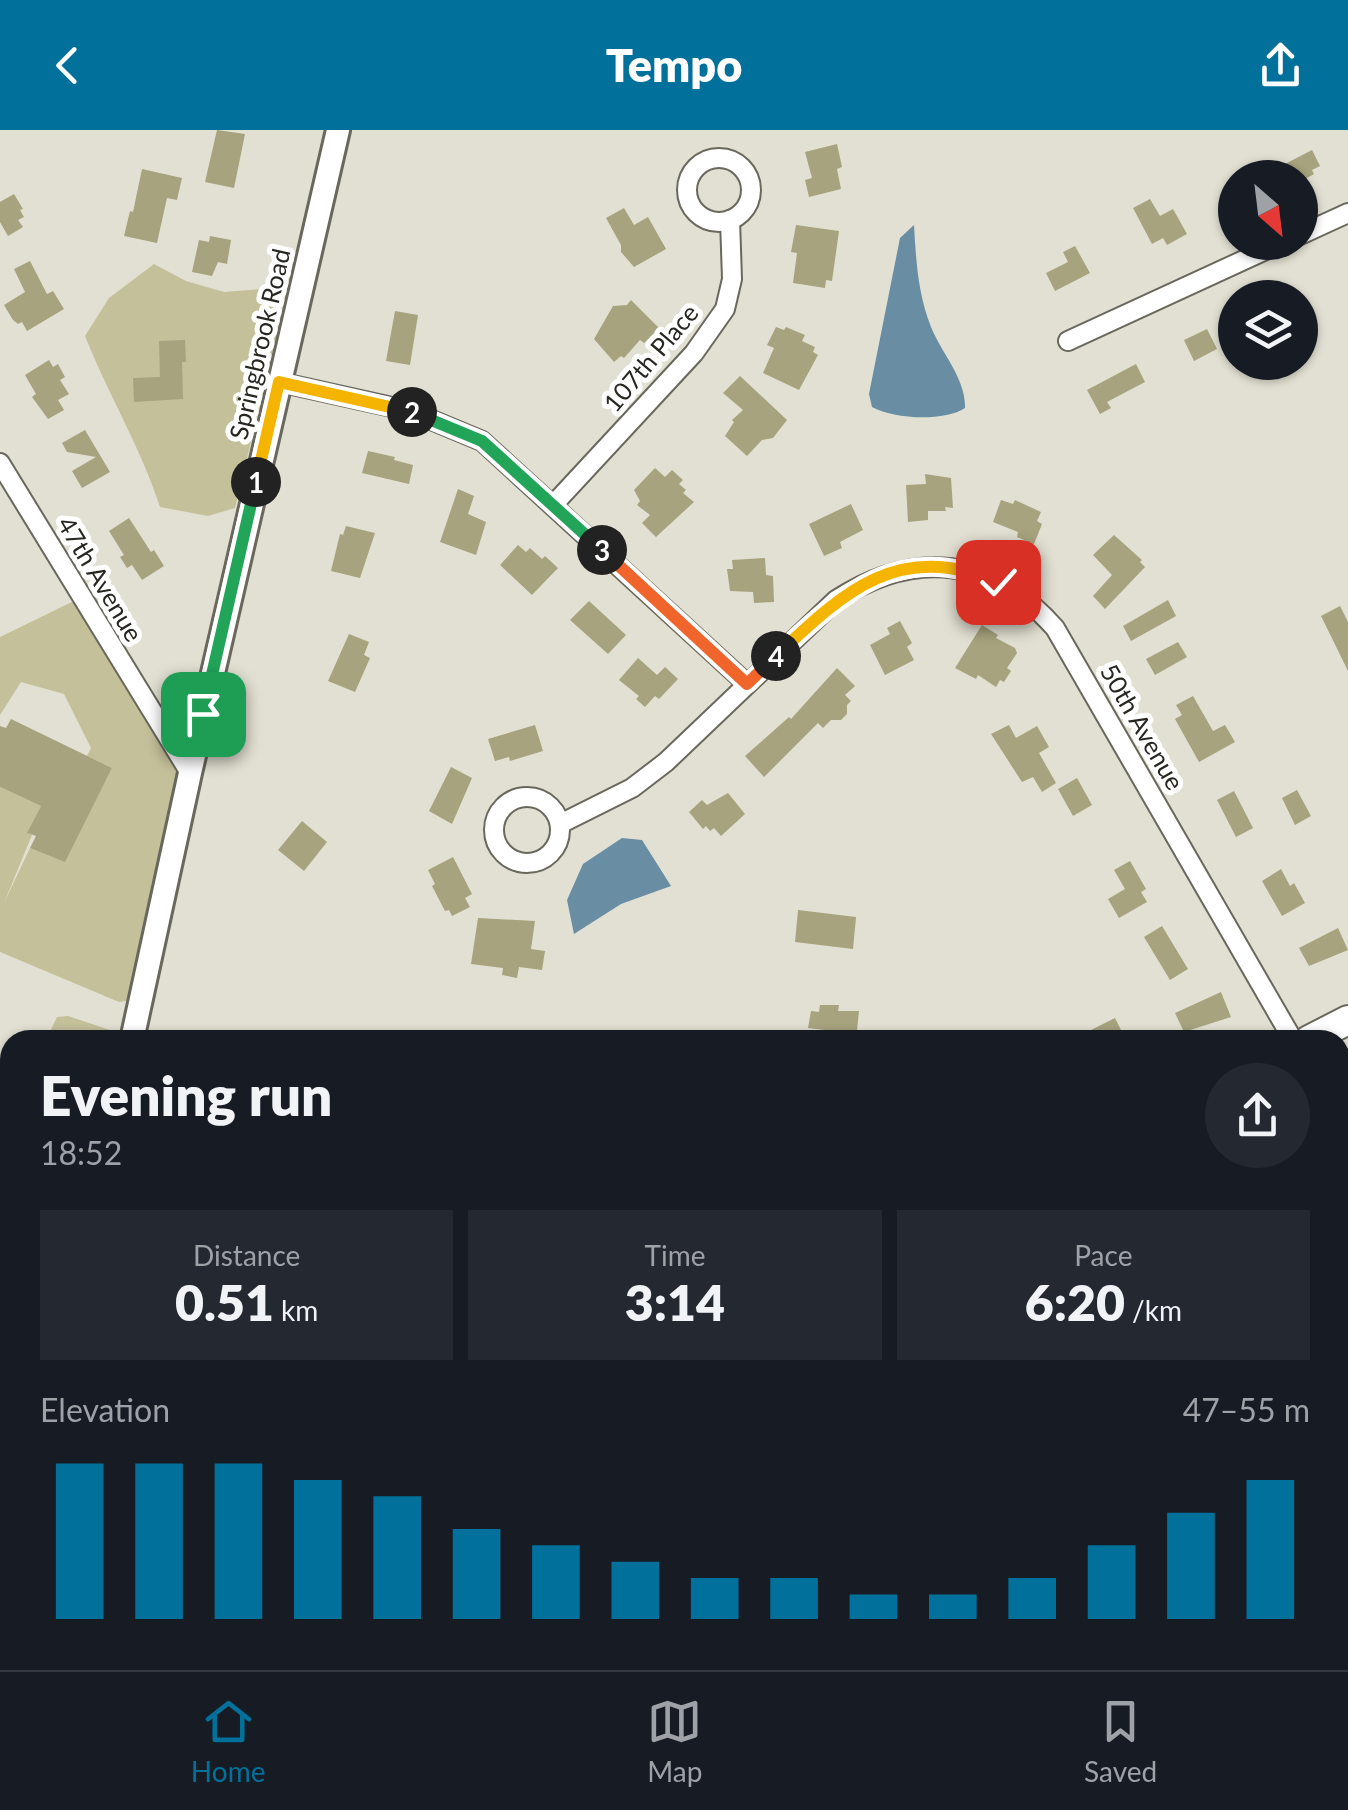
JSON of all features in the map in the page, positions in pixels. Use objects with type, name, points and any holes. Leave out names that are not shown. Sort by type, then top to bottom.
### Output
[{"type":"street","name":"Springbrook Road","points":[[134,1030],[338,130]]},
{"type":"street","points":[[1318,226],[1348,212]]},
{"type":"street","name":"107th Place","points":[[554,505],[694,354],[725,309],[732,279],[730,220]]},
{"type":"street","points":[[1068,342],[1244,260]]},
{"type":"street","points":[[279,382],[410,411],[482,441],[747,684],[650,775],[560,824]]},
{"type":"street","name":"47th Avenue","points":[[0,463],[190,772]]},
{"type":"street","name":"50th Avenue","points":[[747,684],[836,600],[861,584],[893,572],[944,566],[1018,592],[1055,628],[1304,1030]]},
{"type":"shaded area","points":[[154,264],[186,281],[224,292],[274,288],[282,313],[235,508],[208,516],[160,507],[85,336],[109,298]]},
{"type":"shaded area","points":[[82,597],[190,773],[133,1000],[119,1002],[0,952],[0,787],[41,806],[4,903],[30,848],[64,861],[112,768],[87,756],[91,748],[64,694],[21,682],[0,715],[0,637]]},
{"type":"shaded area","points":[[68,1016],[110,1030],[51,1030],[57,1017]]},
{"type":"water","points":[[914,225],[918,277],[927,315],[964,397],[965,408],[945,415],[919,417],[881,411],[872,407],[869,394],[900,238]]},
{"type":"water","points":[[622,838],[642,840],[671,886],[621,904],[574,934],[567,900],[583,864]]},
{"type":"building","points":[[217,130],[245,134],[234,188],[205,182]]},
{"type":"building","points":[[837,144],[841,189],[809,197],[805,180],[812,178],[805,152]]},
{"type":"building","points":[[1312,150],[1317,160],[1293,160]]},
{"type":"building","points":[[142,169],[182,178],[177,200],[167,198],[157,243],[124,236]]},
{"type":"building","points":[[14,194],[23,209],[20,210],[24,217],[18,220],[23,227],[8,236],[0,222],[0,202]]},
{"type":"building","points":[[1150,199],[1160,216],[1173,209],[1187,234],[1167,245],[1163,238],[1152,244],[1133,208]]},
{"type":"building","points":[[624,208],[634,225],[648,217],[666,249],[634,267],[621,252],[606,218]]},
{"type":"building","points":[[796,225],[839,231],[832,281],[826,280],[825,288],[793,283],[797,253],[791,252]]},
{"type":"building","points":[[210,236],[231,240],[227,264],[218,262],[212,276],[192,272],[199,240],[209,242]]},
{"type":"building","points":[[1075,246],[1090,273],[1055,291],[1046,273],[1068,262],[1063,252]]},
{"type":"building","points":[[30,261],[47,294],[53,291],[64,309],[27,331],[22,322],[13,320],[4,305],[25,292],[14,269]]},
{"type":"building","points":[[631,300],[659,328],[614,362],[594,339],[613,306],[627,305]]},
{"type":"building","points":[[395,311],[418,315],[410,365],[386,361]]},
{"type":"building","points":[[776,327],[805,335],[802,341],[815,347],[813,352],[818,355],[799,390],[763,373],[774,348],[767,345]]},
{"type":"building","points":[[1207,329],[1217,349],[1194,361],[1184,340]]},
{"type":"building","points":[[185,340],[183,399],[134,402],[133,378],[160,377],[159,341]]},
{"type":"building","points":[[49,360],[53,367],[58,364],[65,377],[60,380],[69,394],[58,400],[64,410],[48,419],[32,397],[36,394],[25,375]]},
{"type":"building","points":[[1136,364],[1145,382],[1107,402],[1111,408],[1100,414],[1087,390]]},
{"type":"building","points":[[740,376],[787,420],[773,438],[762,440],[747,456],[725,436],[732,420],[743,410],[723,393]]},
{"type":"building","points":[[85,430],[110,472],[82,488],[72,471],[96,457],[67,452],[62,443]]},
{"type":"building","points":[[368,451],[413,465],[409,484],[362,473]]},
{"type":"building","points":[[655,468],[665,477],[672,470],[683,480],[679,484],[686,490],[683,493],[694,502],[656,537],[642,523],[650,515],[637,505],[640,501],[634,490]]},
{"type":"building","points":[[925,474],[951,478],[953,508],[928,511],[928,520],[908,522],[906,485],[926,484]]},
{"type":"building","points":[[458,489],[474,496],[468,514],[486,522],[476,555],[440,542]]},
{"type":"building","points":[[1001,500],[1013,504],[1015,500],[1041,512],[1037,521],[1042,524],[1034,544],[1017,537],[1018,532],[993,522]]},
{"type":"building","points":[[851,504],[863,530],[840,542],[842,548],[824,556],[809,524]]},
{"type":"building","points":[[129,518],[164,566],[142,580],[132,565],[127,568],[109,531]]},
{"type":"building","points":[[346,526],[375,533],[360,578],[331,571],[340,534]]},
{"type":"building","points":[[1114,535],[1145,567],[1105,609],[1093,596],[1112,575],[1093,555]]},
{"type":"building","points":[[518,545],[526,552],[530,548],[542,559],[545,556],[558,568],[532,595],[500,565]]},
{"type":"building","points":[[765,558],[766,575],[773,576],[774,602],[754,603],[753,592],[730,591],[727,569],[733,569],[732,560]]},
{"type":"building","points":[[1168,600],[1176,616],[1131,641],[1123,626]]},
{"type":"building","points":[[589,601],[626,635],[608,654],[570,620]]},
{"type":"building","points":[[1340,606],[1348,622],[1348,671],[1321,616]]},
{"type":"building","points":[[900,621],[912,643],[907,647],[914,660],[885,675],[870,645],[890,634],[887,628]]},
{"type":"building","points":[[982,625],[1017,653],[1007,668],[1011,671],[996,687],[978,675],[976,679],[955,668]]},
{"type":"building","points":[[349,634],[369,642],[364,655],[370,658],[355,692],[328,681]]},
{"type":"building","points":[[1178,642],[1187,657],[1155,675],[1146,659]]},
{"type":"building","points":[[638,658],[657,675],[665,667],[678,679],[645,707],[636,699],[639,696],[619,680]]},
{"type":"building","points":[[837,668],[855,686],[845,695],[851,701],[847,714],[823,728],[818,723],[764,777],[745,756],[791,719]]},
{"type":"building","points":[[1193,696],[1213,731],[1225,725],[1235,742],[1199,762],[1175,719],[1182,715],[1176,705]]},
{"type":"building","points":[[11,719],[112,768],[65,862],[30,848],[36,836],[27,833],[41,806],[0,787],[0,726],[6,728]]},
{"type":"building","points":[[535,725],[543,751],[510,761],[509,757],[495,761],[488,739]]},
{"type":"building","points":[[1009,725],[1016,738],[1037,726],[1049,747],[1039,753],[1056,783],[1042,792],[1033,777],[1022,782],[991,734]]},
{"type":"building","points":[[451,767],[472,778],[452,824],[429,811]]},
{"type":"building","points":[[1077,778],[1092,805],[1073,816],[1058,789]]},
{"type":"building","points":[[1297,790],[1311,816],[1295,825],[1282,798]]},
{"type":"building","points":[[1234,791],[1253,828],[1236,837],[1217,800]]},
{"type":"building","points":[[728,793],[745,814],[721,836],[714,828],[703,829],[689,812],[702,800],[707,805]]},
{"type":"building","points":[[302,821],[327,842],[304,871],[278,850]]},
{"type":"building","points":[[453,857],[472,894],[465,898],[470,907],[452,916],[449,910],[445,911],[428,870]]},
{"type":"building","points":[[1130,861],[1146,889],[1141,892],[1147,902],[1119,918],[1108,899],[1125,889],[1114,870]]},
{"type":"building","points":[[1281,869],[1305,903],[1282,916],[1262,881]]},
{"type":"building","points":[[798,910],[856,917],[853,949],[795,942]]},
{"type":"building","points":[[478,918],[535,921],[531,949],[545,951],[542,970],[519,967],[517,978],[502,975],[503,968],[471,964]]},
{"type":"building","points":[[1162,926],[1188,969],[1170,980],[1144,937]]},
{"type":"building","points":[[1338,928],[1348,950],[1309,966],[1299,948]]},
{"type":"building","points":[[1221,992],[1231,1017],[1183,1030],[1175,1013]]},
{"type":"building","points":[[820,1005],[839,1005],[838,1011],[859,1011],[857,1030],[808,1028],[811,1011],[819,1012]]},
{"type":"building","points":[[1115,1018],[1121,1030],[1091,1030]]},
{"type":"route","points":[[203,714],[279,382],[410,411],[482,441],[747,684],[836,600],[861,584],[893,572],[944,566],[998,582]]}]
